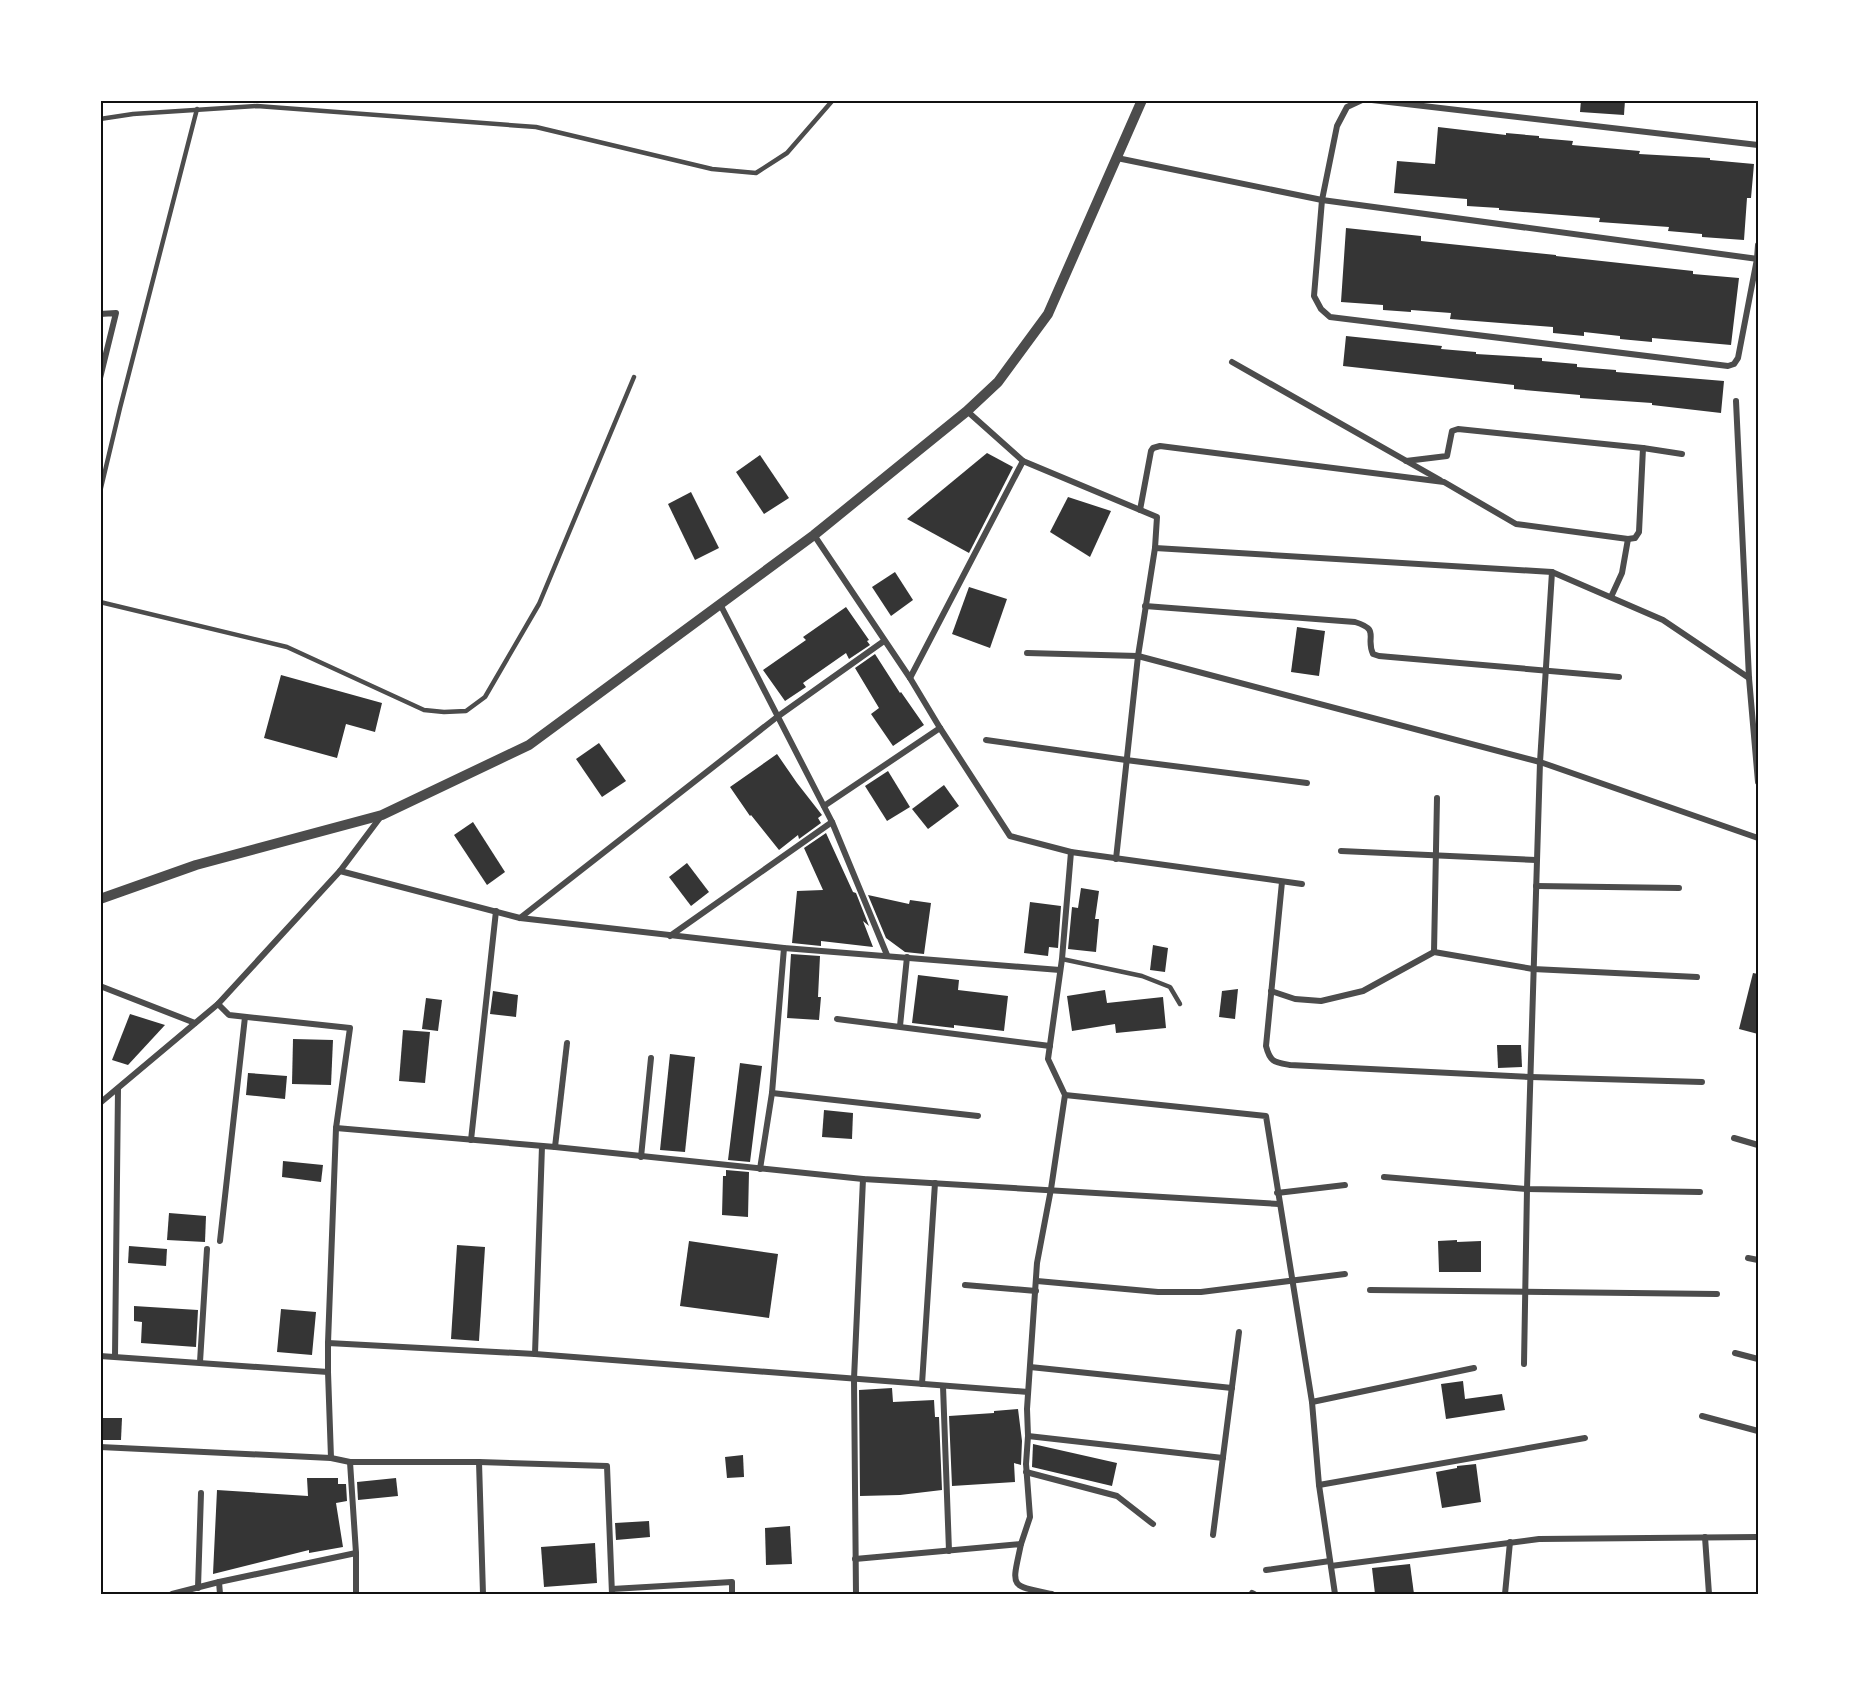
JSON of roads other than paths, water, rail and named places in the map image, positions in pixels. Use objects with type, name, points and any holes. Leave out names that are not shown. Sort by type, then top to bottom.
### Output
[{"type":"street","points":[[100,899],[196,865],[382,815],[529,745],[814,535],[967,411],[998,382],[1048,314],[1142,100]]},
{"type":"street","points":[[1362,100],[1347,107],[1337,126],[1322,200],[1314,296],[1321,309],[1330,317],[1728,366],[1734,364],[1738,358],[1758,259],[1758,245]]},
{"type":"street","points":[[1372,100],[1758,145]]},
{"type":"street","points":[[1117,158],[1322,200],[1758,259]]},
{"type":"street","points":[[100,314],[116,313],[100,378]]},
{"type":"street","points":[[1232,362],[1516,524],[1628,539],[1635,538],[1639,532],[1643,448]]},
{"type":"street","points":[[1736,401],[1749,678],[1758,782]]},
{"type":"street","points":[[967,411],[1023,460],[1157,518],[1155,548],[1138,656],[1116,859]]},
{"type":"street","points":[[1407,461],[1447,456],[1452,431],[1458,429],[1682,454]]},
{"type":"street","points":[[1140,510],[1151,452],[1153,448],[1160,446],[1444,482]]},
{"type":"street","points":[[910,678],[1023,460]]},
{"type":"street","points":[[814,535],[910,678],[1010,836],[1071,852],[1302,884]]},
{"type":"street","points":[[1611,597],[1622,573],[1628,539]]},
{"type":"street","points":[[1155,548],[1552,572],[1662,620],[1749,678]]},
{"type":"street","points":[[1524,1364],[1536,860],[1552,572]]},
{"type":"street","points":[[720,604],[832,822],[887,955]]},
{"type":"street","points":[[1145,606],[1355,622],[1365,625],[1370,630],[1373,654],[1379,656],[1619,677]]},
{"type":"street","points":[[520,918],[777,717],[884,640]]},
{"type":"street","points":[[1027,653],[1138,656],[1540,762],[1758,838]]},
{"type":"street","points":[[824,806],[940,728]]},
{"type":"street","points":[[986,740],[1307,783]]},
{"type":"street","points":[[1434,952],[1437,798]]},
{"type":"street","points":[[100,1103],[218,1004],[340,871],[382,815]]},
{"type":"street","points":[[670,936],[832,822]]},
{"type":"street","points":[[1341,850],[1536,860]]},
{"type":"street","points":[[1052,1594],[1022,1588],[1017,1584],[1015,1571],[1030,1516],[1026,1472],[1028,1392],[1037,1263],[1065,1095],[1048,1059],[1062,959],[1071,852]]},
{"type":"street","points":[[340,871],[520,918],[784,948],[1060,969]]},
{"type":"street","points":[[1282,882],[1266,1046],[1268,1056],[1275,1062],[1290,1065],[1531,1077],[1702,1082]]},
{"type":"street","points":[[1536,886],[1679,888]]},
{"type":"street","points":[[471,1140],[496,911]]},
{"type":"street","points":[[760,1169],[772,1093],[784,948]]},
{"type":"street","points":[[1271,991],[1295,999],[1321,1001],[1363,991],[1434,952],[1533,969],[1697,977]]},
{"type":"street","points":[[900,1026],[907,957]]},
{"type":"street","points":[[100,986],[195,1023]]},
{"type":"street","points":[[218,1004],[229,1015],[350,1028],[336,1128],[328,1343],[331,1458]]},
{"type":"street","points":[[220,1241],[245,1017]]},
{"type":"street","points":[[837,1019],[1050,1046]]},
{"type":"street","points":[[555,1147],[567,1043]]},
{"type":"street","points":[[640,1156],[651,1058]]},
{"type":"street","points":[[115,1356],[118,1089]]},
{"type":"street","points":[[772,1093],[978,1116]]},
{"type":"street","points":[[1065,1095],[1266,1116],[1312,1402],[1319,1485],[1335,1594]]},
{"type":"street","points":[[336,1128],[555,1147],[863,1179],[1279,1204]]},
{"type":"street","points":[[1734,1138],[1758,1145]]},
{"type":"street","points":[[535,1354],[542,1146]]},
{"type":"street","points":[[1384,1177],[1527,1190],[1700,1191]]},
{"type":"street","points":[[856,1594],[854,1379],[863,1179]]},
{"type":"street","points":[[922,1384],[934,1183]]},
{"type":"street","points":[[1277,1194],[1345,1185]]},
{"type":"street","points":[[200,1362],[207,1250]]},
{"type":"street","points":[[1748,1258],[1758,1260]]},
{"type":"street","points":[[1037,1281],[1158,1292],[1201,1292],[1345,1274]]},
{"type":"street","points":[[965,1285],[1036,1291]]},
{"type":"street","points":[[1370,1290],[1717,1294]]},
{"type":"street","points":[[1213,1535],[1239,1332]]},
{"type":"street","points":[[328,1343],[535,1354],[1028,1392]]},
{"type":"street","points":[[1735,1353],[1758,1359]]},
{"type":"street","points":[[100,1356],[328,1371]]},
{"type":"street","points":[[1030,1367],[1232,1388]]},
{"type":"street","points":[[1312,1402],[1474,1368]]},
{"type":"street","points":[[943,1386],[949,1551]]},
{"type":"street","points":[[1702,1416],[1758,1431]]},
{"type":"street","points":[[1028,1436],[1223,1458]]},
{"type":"street","points":[[1319,1485],[1585,1438]]},
{"type":"street","points":[[100,1447],[331,1458],[350,1462],[479,1462],[607,1466],[612,1592],[732,1582],[732,1594]]},
{"type":"street","points":[[350,1462],[356,1553],[356,1594]]},
{"type":"street","points":[[479,1462],[483,1594]]},
{"type":"street","points":[[1026,1472],[1117,1496],[1153,1524]]},
{"type":"street","points":[[198,1588],[201,1492]]},
{"type":"street","points":[[1706,1537],[1709,1594]]},
{"type":"street","points":[[1266,1570],[1539,1539],[1758,1537]]},
{"type":"street","points":[[1505,1594],[1510,1542]]},
{"type":"street","points":[[855,1560],[1021,1544]]},
{"type":"street","points":[[172,1594],[356,1553]]},
{"type":"street","points":[[219,1582],[220,1594]]},
{"type":"lane","points":[[100,119],[133,114],[257,106],[536,127],[712,169],[756,173],[787,153],[833,100]]},
{"type":"lane","points":[[100,492],[197,109]]},
{"type":"lane","points":[[100,602],[287,647],[424,710],[466,711],[485,698],[540,604],[634,377]]},
{"type":"lane","points":[[1062,959],[1142,976],[1170,987],[1180,1004]]}]
